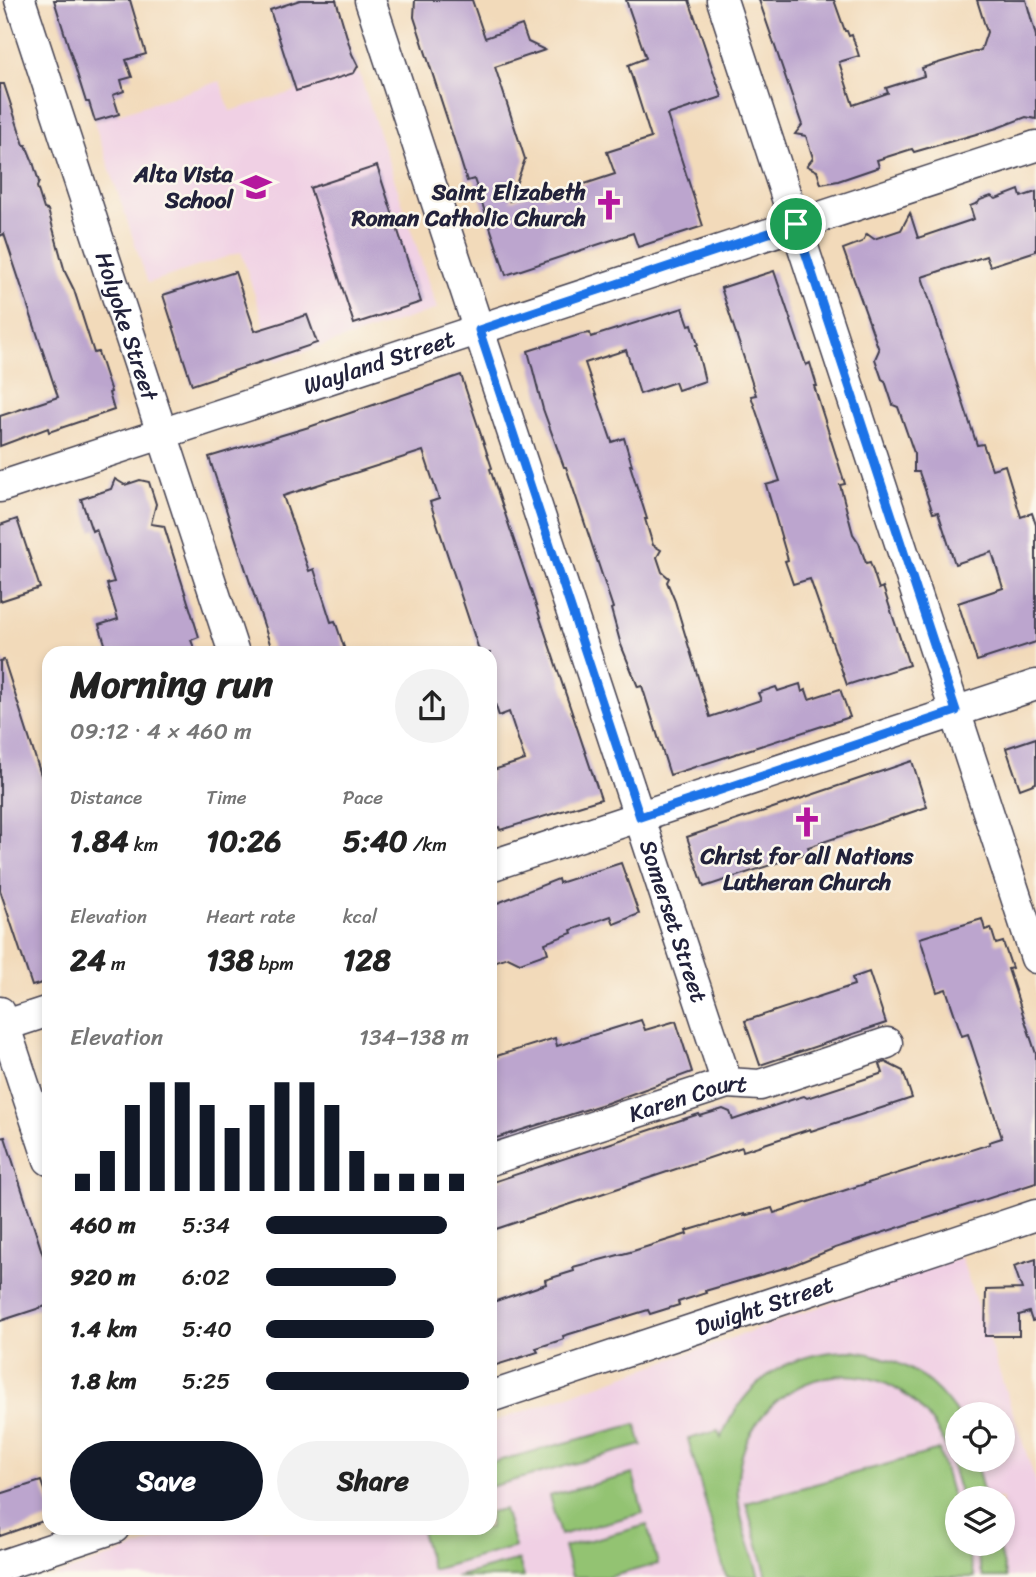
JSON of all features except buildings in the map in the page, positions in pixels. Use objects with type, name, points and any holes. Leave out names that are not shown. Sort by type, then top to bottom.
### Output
[{"type":"street","name":"Holyoke Street","points":[[20,0],[232,646]]},
{"type":"street","name":"Somerset Street","points":[[370,0],[727,1083]]},
{"type":"street","points":[[722,0],[1036,958]]},
{"type":"street","name":"Wayland Street","points":[[0,488],[1036,146]]},
{"type":"street","points":[[497,864],[1036,685]]},
{"type":"street","points":[[42,1012],[2,1021],[42,1139]]},
{"type":"street","name":"Karen Court","points":[[497,1158],[727,1083],[760,1085],[887,1043]]},
{"type":"street","name":"Dwight Street","points":[[497,1394],[1036,1215]]},
{"type":"street","points":[[0,1566],[93,1535]]},
{"type":"shaded area","name":"Alta Vista School","points":[[359,72],[437,309],[276,361],[241,252],[148,283],[94,122],[220,81],[230,111]]},
{"type":"shaded area","points":[[961,1257],[1009,1402],[945,1402],[945,1472],[1015,1472],[1015,1419],[1036,1482],[1036,1577],[52,1577],[172,1535],[497,1535],[497,1421]]},
{"type":"green space","points":[[830,1352],[867,1353],[893,1361],[917,1374],[939,1391],[948,1402],[945,1402],[945,1448],[928,1417],[893,1387],[864,1377],[835,1376],[806,1383],[781,1398],[760,1419],[745,1446],[738,1478],[739,1503],[759,1577],[726,1577],[688,1439],[718,1431],[721,1438],[743,1400],[772,1372],[809,1356]]},
{"type":"green space","points":[[636,1424],[642,1445],[497,1485],[497,1461]]},
{"type":"green space","points":[[939,1450],[949,1486],[945,1486],[945,1556],[969,1556],[975,1577],[767,1577],[746,1503]]},
{"type":"green space","points":[[978,1472],[982,1486],[958,1486],[954,1473]]},
{"type":"green space","points":[[633,1474],[643,1513],[560,1535],[549,1496]]},
{"type":"green space","points":[[504,1509],[515,1547],[432,1570],[422,1535],[497,1535],[497,1510]]},
{"type":"green space","points":[[647,1525],[658,1564],[609,1577],[572,1577],[564,1547]]},
{"type":"green space","points":[[977,1556],[1001,1556],[1007,1577],[983,1577]]},
{"type":"green space","points":[[519,1560],[524,1577],[455,1577]]},
{"type":"place","name":"Alta Vista School","points":[[256,187]]},
{"type":"place","name":"Saint Elizabeth Roman Catholic Church","points":[[609,205]]},
{"type":"place","name":"Christ for all Nations Lutheran Church","points":[[807,822]]},
{"type":"route","points":[[796,224],[956,711],[640,817],[479,330],[796,224]]}]
